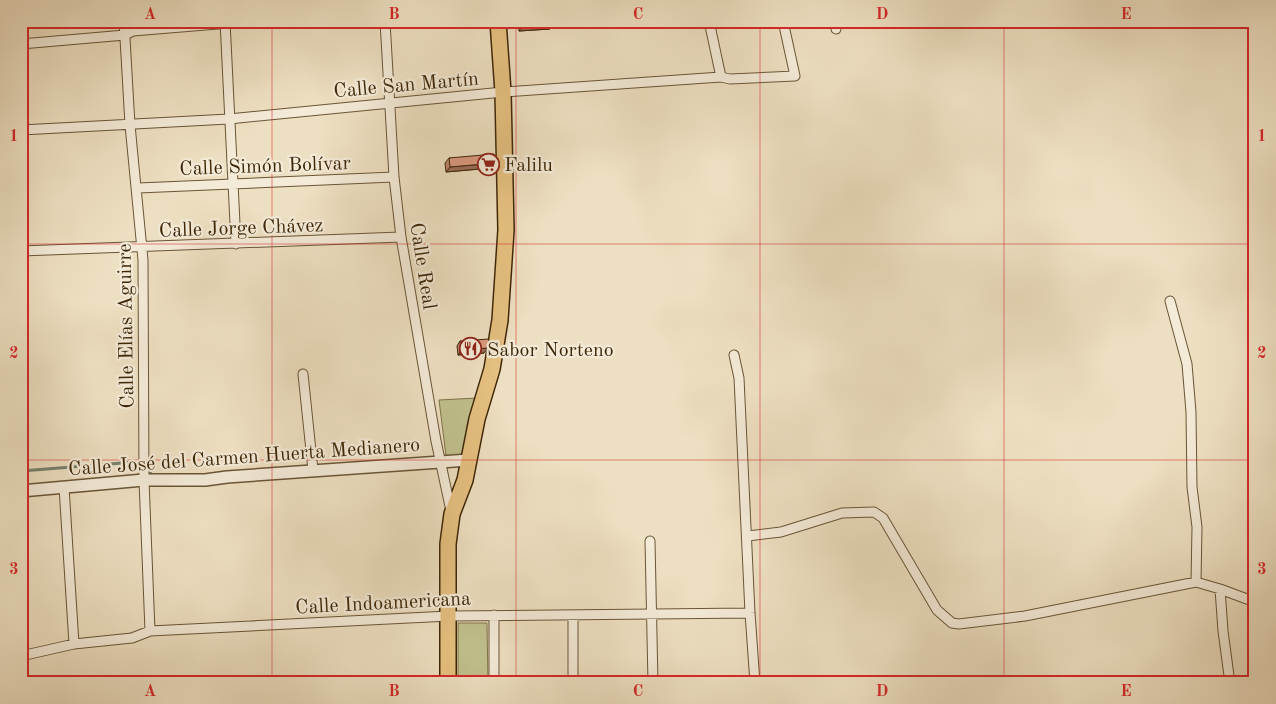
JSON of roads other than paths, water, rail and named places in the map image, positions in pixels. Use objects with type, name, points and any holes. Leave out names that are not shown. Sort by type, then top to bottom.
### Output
[{"type":"highway","points":[[448,683],[448,544],[452,514],[465,480],[477,419],[492,369],[500,320],[506,230],[503,92],[498,21]]},
{"type":"street","name":"Calle Elías Aguirre","points":[[124,21],[130,125],[138,188],[142,248],[144,480],[150,631]]},
{"type":"street","points":[[21,44],[125,35],[133,31],[254,21]]},
{"type":"street","name":"Calle Real","points":[[385,21],[394,177],[401,237],[440,460],[452,514]]},
{"type":"street","points":[[709,21],[721,77]]},
{"type":"street","name":"Calle San Martín","points":[[21,130],[229,119],[503,92],[721,77],[730,79],[795,76],[783,21]]},
{"type":"street","points":[[225,23],[236,244]]},
{"type":"street","name":"Calle Simón Bolívar","points":[[138,188],[394,177]]},
{"type":"street","name":"Calle Jorge Chávez","points":[[21,251],[401,237]]},
{"type":"street","points":[[1170,300],[1182,345],[1188,383],[1192,487],[1197,527],[1196,582]]},
{"type":"street","points":[[734,355],[739,378],[755,683]]},
{"type":"street","points":[[303,374],[314,470]]},
{"type":"street","name":"Calle José del Carmen Huerta Medianero","points":[[21,491],[144,480],[205,480],[440,460],[469,460]]},
{"type":"street","points":[[64,488],[74,644]]},
{"type":"street","points":[[748,536],[782,532],[842,513],[874,512],[883,518],[937,610],[952,622],[959,624],[1025,616],[1196,582],[1255,602]]},
{"type":"street","points":[[650,541],[653,683]]},
{"type":"street","points":[[1220,589],[1222,631],[1230,683]]},
{"type":"street","name":"Calle Indoamericana","points":[[21,656],[74,644],[132,638],[150,631],[449,616],[750,613]]},
{"type":"street","points":[[494,615],[494,683]]},
{"type":"street","points":[[573,615],[573,683]]},
{"type":"waterway","points":[[149,461],[154,464],[150,473],[152,476]]},
{"type":"waterway","points":[[21,471],[135,462]]},
{"type":"place","name":"Falilu","points":[[488,164]]},
{"type":"place","name":"Sabor Norteno","points":[[471,349]]}]
